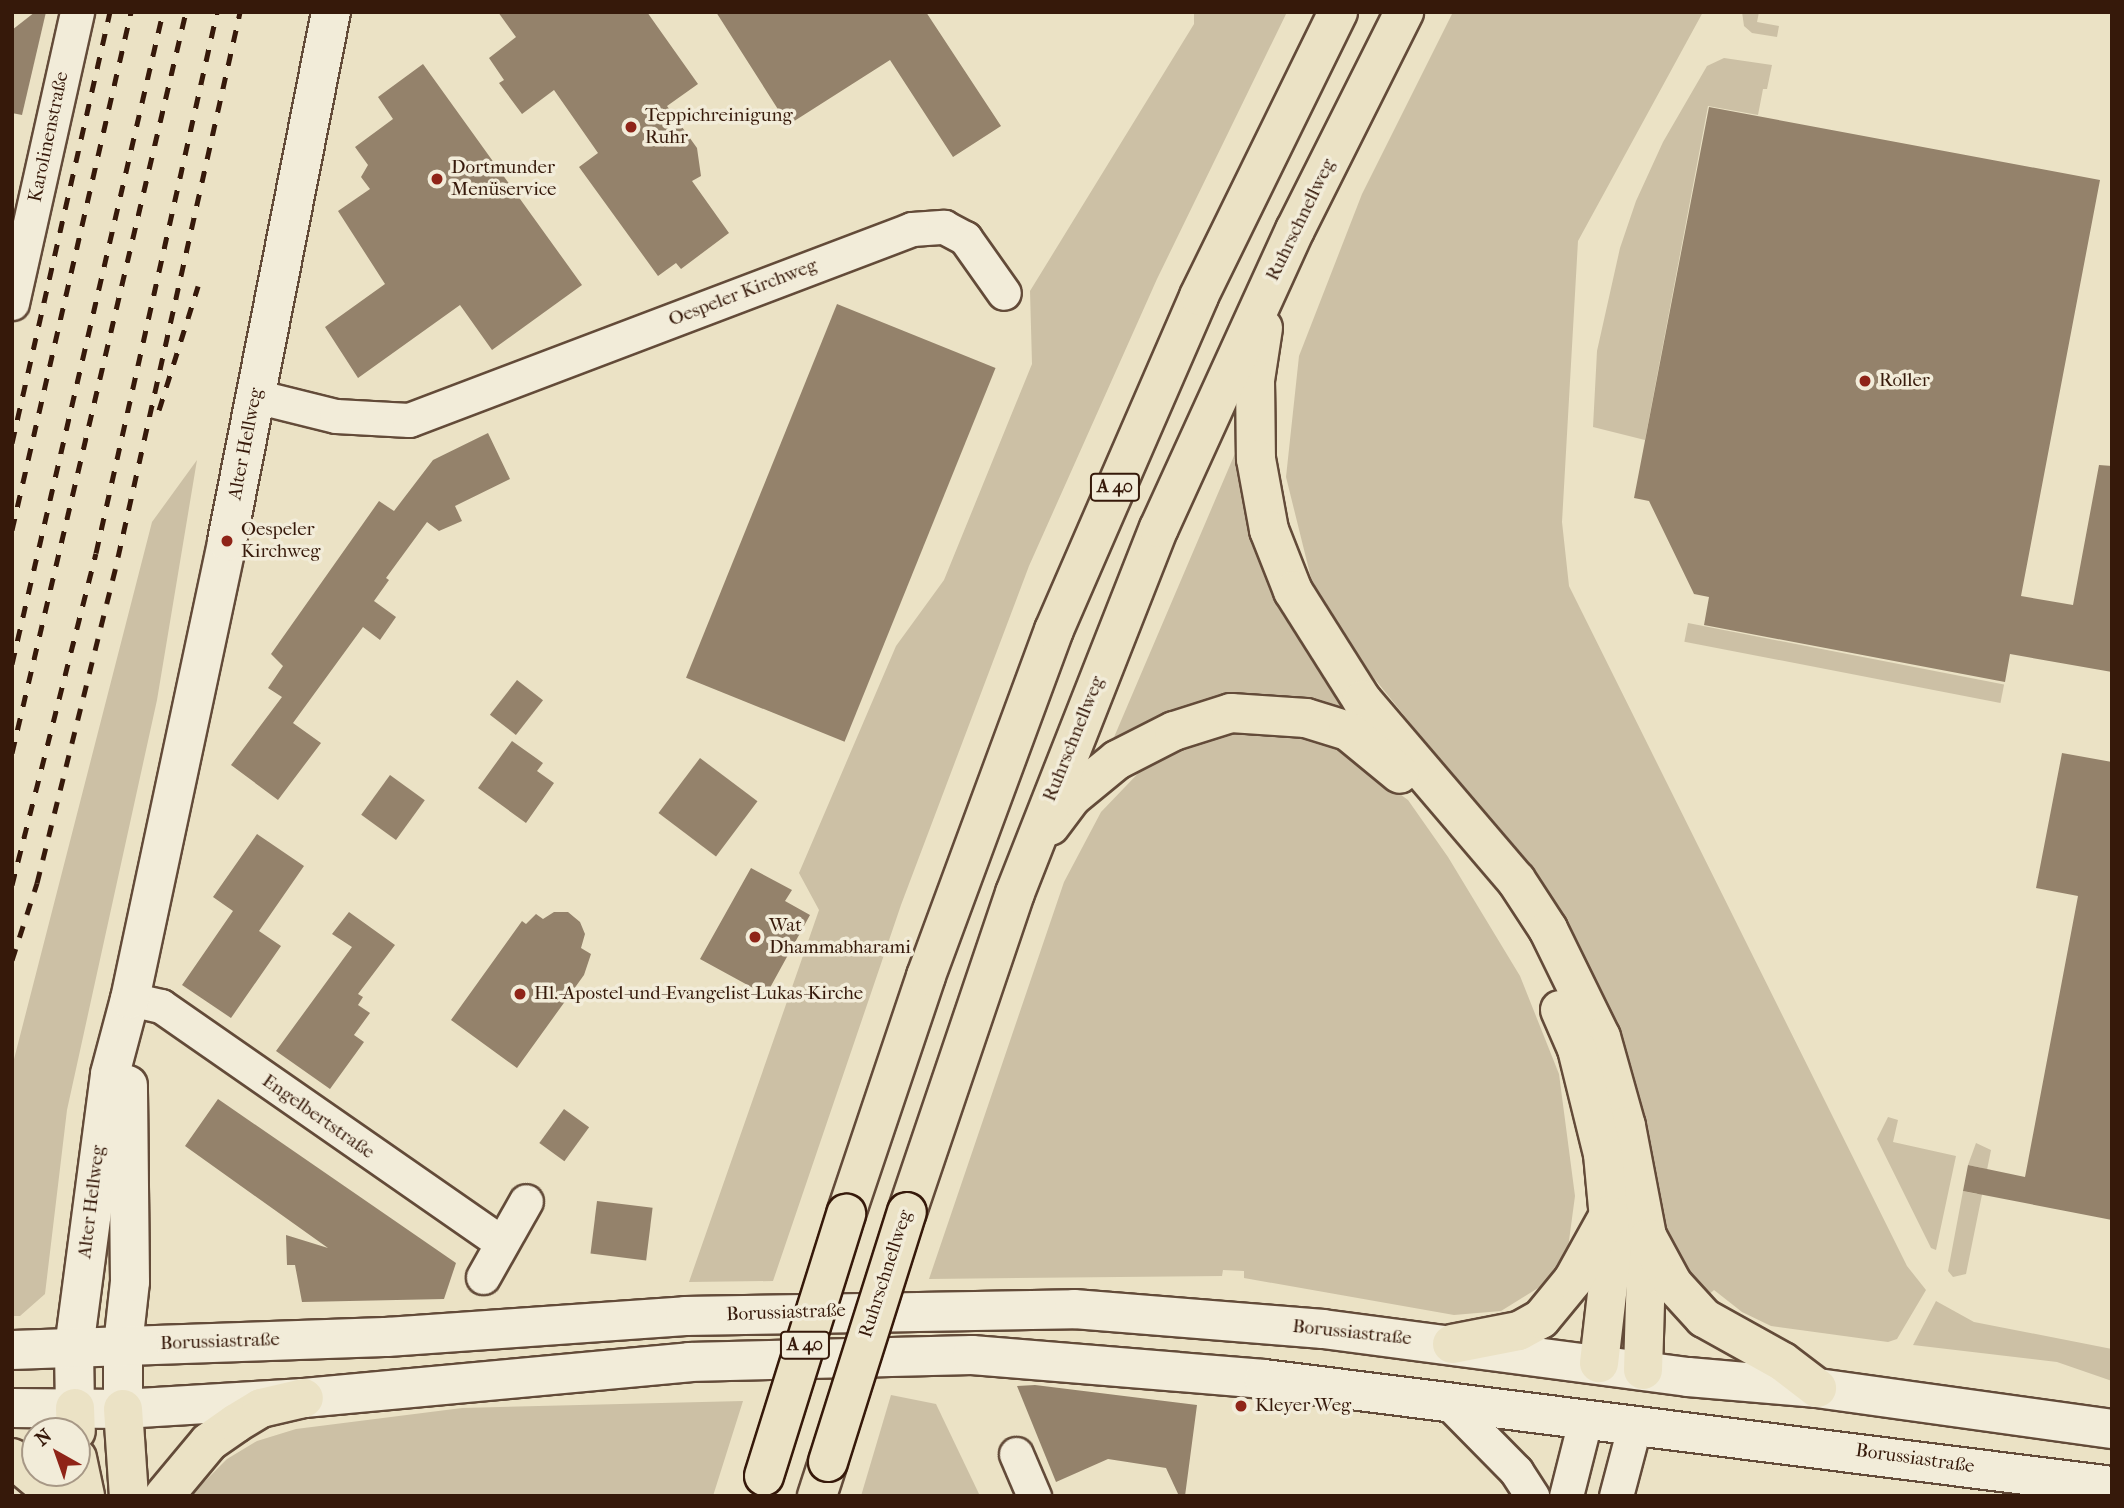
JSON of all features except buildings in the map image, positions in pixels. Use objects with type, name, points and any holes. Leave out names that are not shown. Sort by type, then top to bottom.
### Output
[{"type":"highway","name":"A 40","points":[[761,1486],[846,1213],[926,976],[1054,630],[1199,296],[1338,12]]},
{"type":"highway","name":"Ruhrschnellweg","points":[[823,1479],[907,1212],[1015,893],[1159,528],[1295,230],[1404,12]]},
{"type":"highway","points":[[1295,230],[1267,311],[1255,380],[1257,470],[1276,553],[1316,633],[1347,680],[1484,838],[1548,929],[1582,995],[1618,1091],[1647,1236],[1643,1370]]},
{"type":"highway","points":[[1015,893],[1046,831],[1073,796],[1144,744],[1231,713],[1306,718],[1348,731],[1375,750],[1433,806],[1527,942],[1577,1049],[1603,1154],[1612,1251],[1599,1363]]},
{"type":"highway","points":[[1452,1344],[1519,1331],[1541,1319],[1573,1280],[1609,1215]]},
{"type":"highway","points":[[1647,1236],[1673,1284],[1704,1318],[1783,1362],[1816,1388]]},
{"type":"highway","points":[[164,1496],[209,1442],[236,1423],[261,1409],[304,1398]]},
{"type":"highway","points":[[123,1409],[129,1496]]},
{"type":"highway","points":[[12,1458],[57,1496]]},
{"type":"main road","name":"Alter Hellweg","points":[[76,1417],[74,1348],[110,1074],[130,999],[255,396],[331,12]]},
{"type":"main road","name":"Alter Hellweg","points":[[123,1409],[123,1345],[130,1282],[130,999]]},
{"type":"main road","name":"Borussiastraße","points":[[12,1350],[387,1337],[685,1316],[1047,1309],[1214,1318],[1452,1344],[1643,1370],[1816,1388],[2112,1429]]},
{"type":"main road","name":"Borussiastraße","points":[[85,1417],[123,1409],[304,1398],[689,1362],[972,1355],[1173,1369],[1634,1428],[1833,1448],[2112,1486]]},
{"type":"main road","points":[[1585,1421],[1599,1363]]},
{"type":"main road","points":[[1634,1428],[1643,1370]]},
{"type":"main road","name":"Borussiastraße","points":[[12,1408],[64,1417]]},
{"type":"street","name":"Karolinenstraße","points":[[12,303],[77,12]]},
{"type":"street","name":"Oespeler Kirchweg","points":[[255,396],[337,416],[409,420],[912,229],[944,227],[965,238],[1004,293]]},
{"type":"street","name":"Engelbertstraße","points":[[130,999],[161,1006],[502,1243]]},
{"type":"street","points":[[483,1277],[526,1201]]},
{"type":"street","points":[[1451,1405],[1516,1471],[1532,1496]]},
{"type":"street","points":[[1566,1496],[1585,1421]]},
{"type":"street","points":[[1616,1496],[1634,1428]]},
{"type":"street","points":[[1016,1454],[1034,1496]]},
{"type":"shaded area","points":[[1194,12],[1287,12],[1157,279],[1029,566],[901,905],[773,1281],[689,1282],[819,910],[799,873],[896,646],[944,580],[1032,364],[1030,291],[1194,24]]},
{"type":"shaded area","points":[[1453,12],[1703,12],[1578,241],[1562,522],[1569,586],[1907,1266],[1926,1290],[1897,1339],[1888,1342],[1771,1326],[1742,1312],[1714,1290],[1706,1297],[1663,1229],[1497,830],[1352,651],[1312,582],[1286,477],[1299,356],[1362,194]]},
{"type":"shaded area","points":[[1742,12],[1759,12],[1757,22],[1779,26],[1777,37],[1752,33],[1744,26]]},
{"type":"shaded area","points":[[1724,58],[1772,65],[1767,89],[1763,89],[1758,115],[1708,106],[1645,440],[1593,427],[1597,351],[1620,248],[1636,201],[1663,142],[1707,66]]},
{"type":"shaded area","points":[[1245,430],[1353,714],[1292,696],[1225,697],[1106,756]]},
{"type":"shaded area","points":[[197,460],[157,700],[67,1110],[45,1294],[20,1316],[12,1316],[12,1067],[152,522]]},
{"type":"shaded area","points":[[1688,623],[2004,684],[2000,703],[1684,642]]},
{"type":"shaded area","points":[[1251,728],[1302,734],[1347,755],[1408,800],[1448,857],[1520,976],[1559,1074],[1575,1196],[1568,1248],[1543,1285],[1501,1311],[1454,1315],[1244,1278],[1244,1271],[1223,1270],[1222,1276],[929,1279],[1064,882],[1101,812],[1148,763],[1202,738]]},
{"type":"shaded area","points":[[1888,1117],[1898,1120],[1893,1142],[1956,1156],[1936,1250],[1931,1248],[1877,1139]]},
{"type":"shaded area","points":[[1976,1143],[1991,1150],[1966,1274],[1953,1277],[1948,1271],[1963,1191],[1977,1194],[1982,1168],[1968,1165]]},
{"type":"shaded area","points":[[1936,1301],[1974,1322],[2112,1349],[2112,1381],[2057,1362],[1913,1345]]},
{"type":"shaded area","points":[[891,1395],[936,1404],[980,1496],[861,1496]]},
{"type":"shaded area","points":[[743,1401],[713,1496],[185,1496],[189,1486],[196,1490],[227,1459],[257,1441],[296,1429],[462,1408]]},
{"type":"railway","points":[[12,443],[110,12]]},
{"type":"railway","points":[[12,530],[131,12]]},
{"type":"railway","points":[[12,664],[163,12]]},
{"type":"railway","points":[[12,753],[186,12]]},
{"type":"railway","points":[[12,885],[96,553],[217,12]]},
{"type":"railway","points":[[12,960],[37,883],[118,557],[240,12]]},
{"type":"railway","points":[[159,410],[198,286]]},
{"type":"place","name":"Teppichreinigung Ruhr","points":[[631,127]]},
{"type":"place","name":"Dortmunder Menüservice","points":[[437,179]]},
{"type":"place","name":"Roller","points":[[1865,381]]},
{"type":"place","name":"Oespeler Kirchweg","points":[[227,541]]},
{"type":"place","name":"Wat Dhammabharami","points":[[755,937]]},
{"type":"place","name":"Hl.-Apostel-und-Evangelist-Lukas-Kirche","points":[[520,994]]},
{"type":"place","name":"Kleyer Weg","points":[[1241,1406]]}]
